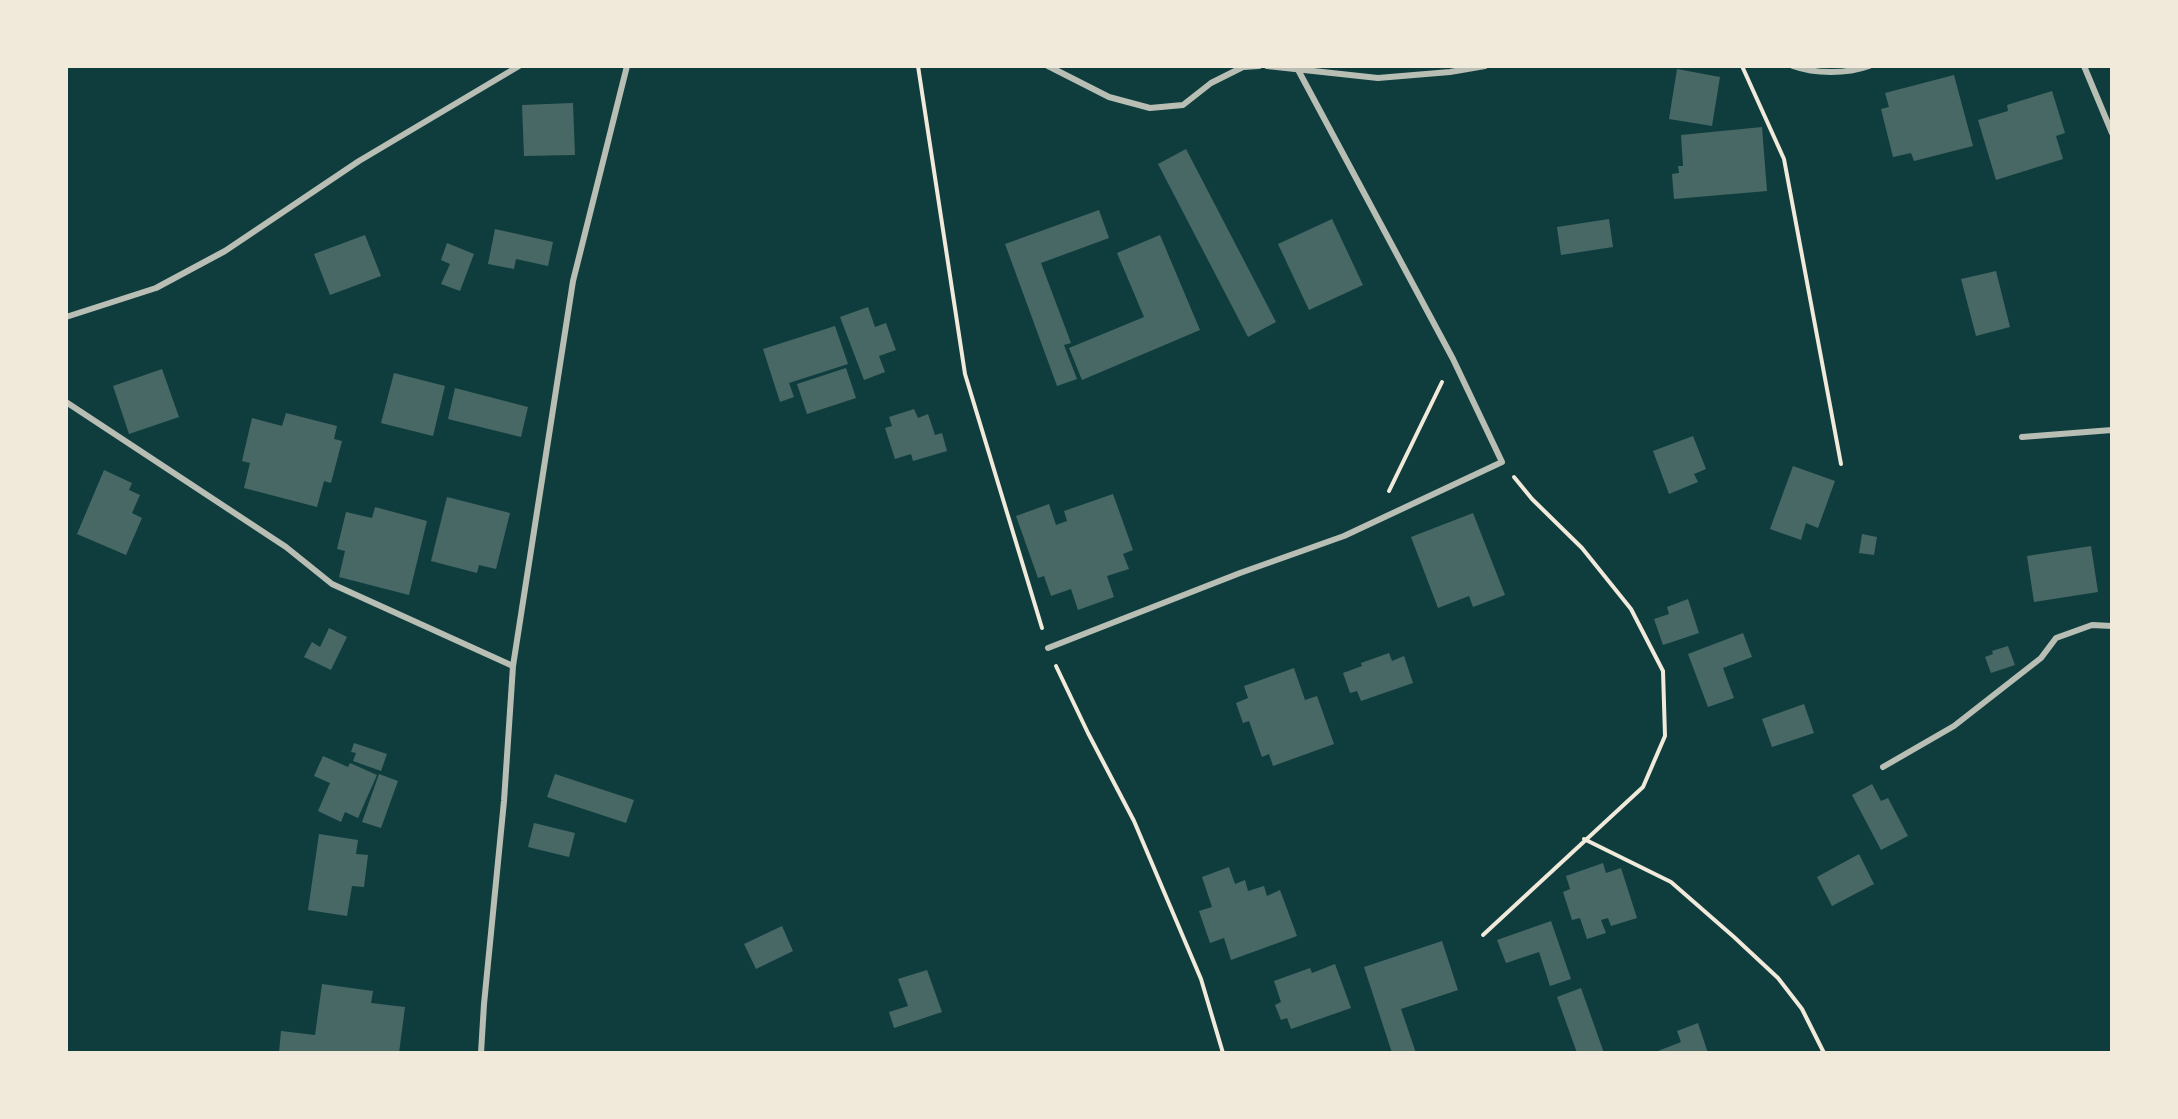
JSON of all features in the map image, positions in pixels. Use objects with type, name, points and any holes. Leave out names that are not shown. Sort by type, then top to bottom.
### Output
[{"type":"street","points":[[66,317],[156,288],[225,251],[358,161],[518,66]]},
{"type":"street","points":[[481,1053],[504,801],[513,666],[573,281],[627,66]]},
{"type":"street","points":[[1047,66],[1110,97],[1150,108],[1183,105],[1211,82],[1243,67],[1259,66]]},
{"type":"street","points":[[1268,66],[1297,67],[1378,78],[1450,72],[1485,66]]},
{"type":"street","points":[[1793,66],[1802,69],[1852,72],[1869,66]]},
{"type":"street","points":[[2084,66],[2112,133]]},
{"type":"street","points":[[1048,648],[1240,573],[1344,536],[1502,462],[1453,359],[1297,67]]},
{"type":"street","points":[[66,402],[286,548],[332,584],[513,666]]},
{"type":"street","points":[[2022,437],[2112,430]]},
{"type":"street","points":[[1883,767],[1954,726],[2041,658],[2056,638],[2092,625],[2112,626]]},
{"type":"path","points":[[918,66],[965,374],[1048,648],[1088,733],[1134,821],[1201,979],[1223,1053]]},
{"type":"path","points":[[1742,66],[1784,159],[1841,464]]},
{"type":"path","points":[[1374,522],[1453,359]]},
{"type":"path","points":[[1483,935],[1584,839],[1643,787],[1665,736],[1663,671],[1631,609],[1582,548],[1532,499],[1502,462]]},
{"type":"path","points":[[1584,839],[1671,882],[1734,937],[1778,978],[1802,1009],[1824,1053]]},
{"type":"building","points":[[1677,69],[1720,77],[1712,126],[1669,119]]},
{"type":"building","points":[[1954,75],[1973,146],[1914,161],[1911,153],[1893,157],[1881,109],[1889,107],[1885,93]]},
{"type":"building","points":[[2052,91],[2065,133],[2056,136],[2063,159],[1996,180],[1978,120],[2008,111],[2007,105]]},
{"type":"building","points":[[573,103],[575,155],[524,156],[522,105]]},
{"type":"building","points":[[1762,127],[1767,191],[1674,199],[1672,174],[1679,173],[1678,166],[1683,166],[1681,135]]},
{"type":"building","points":[[1186,149],[1276,322],[1248,337],[1158,164]]},
{"type":"building","points":[[1099,210],[1109,238],[1041,263],[1071,343],[1064,345],[1077,379],[1057,386],[1005,244]]},
{"type":"building","points":[[1332,219],[1363,285],[1309,310],[1278,244]]},
{"type":"building","points":[[1609,219],[1613,247],[1561,255],[1557,227]]},
{"type":"building","points":[[495,229],[553,242],[548,266],[516,259],[514,269],[488,264]]},
{"type":"building","points":[[365,235],[381,276],[330,295],[314,254]]},
{"type":"building","points":[[1160,235],[1200,330],[1082,380],[1069,348],[1144,317],[1117,253]]},
{"type":"building","points":[[447,243],[474,254],[460,291],[441,284],[450,264],[441,260]]},
{"type":"building","points":[[1996,271],[2010,327],[1976,336],[1961,279]]},
{"type":"building","points":[[868,307],[875,327],[886,323],[896,350],[879,356],[885,372],[864,380],[840,317]]},
{"type":"building","points":[[835,326],[848,364],[789,383],[794,397],[780,402],[763,349]]},
{"type":"building","points":[[846,368],[856,398],[807,414],[797,384]]},
{"type":"building","points":[[162,369],[179,417],[129,434],[113,386]]},
{"type":"building","points":[[394,373],[445,386],[433,436],[381,423]]},
{"type":"building","points":[[455,388],[528,407],[521,437],[448,419]]},
{"type":"building","points":[[914,409],[918,418],[928,414],[935,435],[942,433],[947,451],[913,461],[911,454],[895,459],[885,428],[892,426],[889,417]]},
{"type":"building","points":[[286,413],[337,426],[334,439],[342,441],[331,483],[324,481],[317,507],[244,488],[250,463],[242,461],[252,418],[282,426]]},
{"type":"building","points":[[1693,436],[1706,469],[1694,474],[1698,482],[1669,494],[1653,451]]},
{"type":"building","points":[[1793,466],[1835,481],[1818,528],[1806,523],[1801,540],[1770,529]]},
{"type":"building","points":[[104,470],[132,483],[129,490],[140,495],[132,513],[142,518],[126,555],[77,534]]},
{"type":"building","points":[[1113,494],[1133,550],[1123,554],[1129,569],[1107,576],[1114,597],[1078,610],[1071,589],[1051,596],[1044,576],[1038,578],[1016,516],[1049,504],[1056,525],[1067,521],[1064,511]]},
{"type":"building","points":[[447,497],[510,513],[496,569],[479,565],[477,573],[431,561]]},
{"type":"building","points":[[375,507],[427,521],[409,595],[339,577],[345,551],[337,549],[346,512],[372,518]]},
{"type":"building","points":[[1473,513],[1505,595],[1473,607],[1469,596],[1438,608],[1411,537]]},
{"type":"building","points":[[1862,534],[1877,537],[1874,555],[1859,553]]},
{"type":"building","points":[[2091,546],[2098,592],[2034,602],[2027,556]]},
{"type":"building","points":[[1688,599],[1699,633],[1663,645],[1654,619],[1669,614],[1667,607]]},
{"type":"building","points":[[329,628],[347,637],[331,670],[304,657],[312,642],[320,647]]},
{"type":"building","points":[[1743,633],[1752,657],[1723,668],[1734,698],[1708,707],[1688,654]]},
{"type":"building","points":[[2008,646],[2015,665],[1991,673],[1985,657],[1993,654],[1992,651]]},
{"type":"building","points":[[1389,653],[1392,661],[1404,656],[1413,683],[1361,701],[1357,691],[1350,693],[1343,673],[1362,666],[1361,663]]},
{"type":"building","points":[[1294,668],[1305,700],[1317,696],[1334,744],[1273,766],[1269,754],[1262,757],[1249,721],[1243,723],[1236,703],[1248,698],[1244,686]]},
{"type":"building","points":[[1804,704],[1814,733],[1772,747],[1762,719]]},
{"type":"building","points":[[354,743],[387,754],[381,771],[353,761],[356,753],[351,752]]},
{"type":"building","points":[[323,756],[348,767],[350,763],[377,775],[358,818],[345,812],[341,822],[318,811],[330,783],[314,776]]},
{"type":"building","points":[[379,774],[398,781],[381,828],[362,822]]},
{"type":"building","points":[[555,774],[634,800],[626,823],[547,797]]},
{"type":"building","points":[[1872,784],[1881,801],[1888,798],[1908,836],[1881,850],[1852,795]]},
{"type":"building","points":[[534,823],[575,833],[569,857],[528,847]]},
{"type":"building","points":[[319,834],[358,840],[356,854],[368,855],[364,887],[352,886],[347,916],[308,910]]},
{"type":"building","points":[[1859,854],[1874,884],[1832,906],[1817,877]]},
{"type":"building","points":[[1603,863],[1606,873],[1621,868],[1637,918],[1611,926],[1608,918],[1601,920],[1606,933],[1587,939],[1580,918],[1572,920],[1563,892],[1570,889],[1566,876]]},
{"type":"building","points":[[1229,867],[1235,884],[1245,880],[1248,891],[1264,886],[1267,896],[1280,890],[1297,936],[1231,960],[1224,938],[1210,943],[1199,911],[1212,907],[1202,877]]},
{"type":"building","points":[[1551,921],[1571,979],[1550,986],[1539,952],[1506,963],[1497,940]]},
{"type":"building","points":[[782,926],[793,951],[756,969],[744,944]]},
{"type":"building","points":[[1442,941],[1458,990],[1401,1009],[1416,1053],[1392,1053],[1364,967]]},
{"type":"building","points":[[1335,964],[1351,1008],[1291,1029],[1287,1018],[1281,1020],[1275,1005],[1281,1002],[1274,981],[1310,968],[1312,973]]},
{"type":"building","points":[[927,970],[942,1012],[894,1028],[889,1012],[908,1006],[898,979]]},
{"type":"building","points":[[322,984],[373,991],[371,1003],[405,1007],[399,1053],[279,1053],[281,1031],[315,1035]]},
{"type":"building","points":[[1581,988],[1604,1053],[1577,1053],[1557,997]]},
{"type":"building","points":[[1698,1023],[1708,1053],[1653,1053],[1681,1042],[1677,1031]]}]
